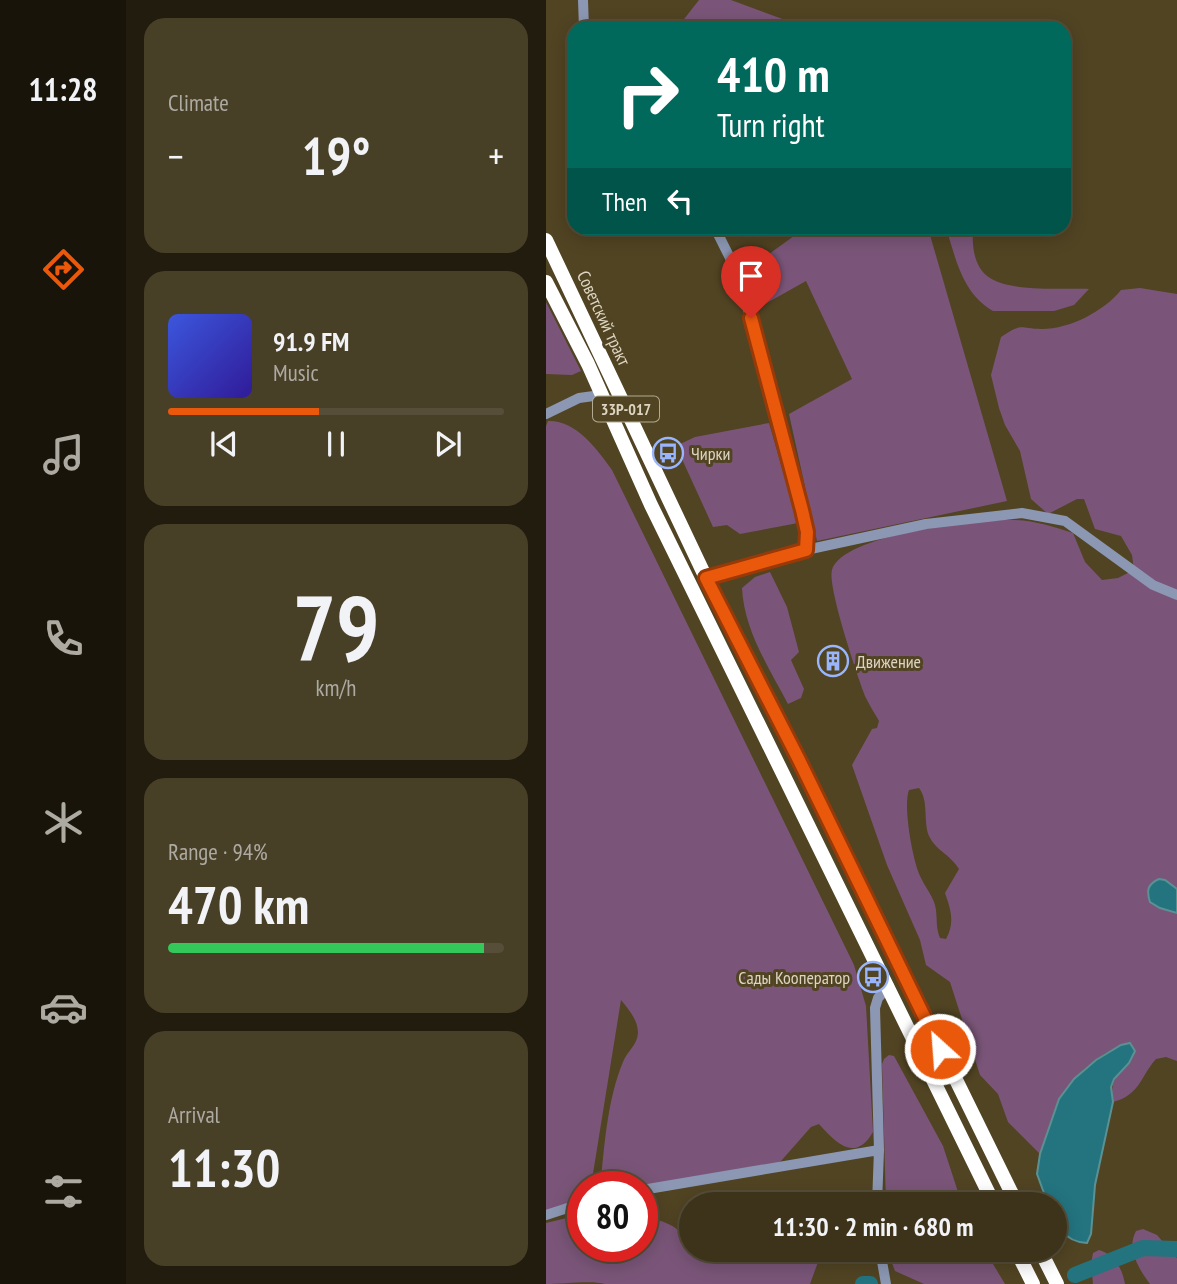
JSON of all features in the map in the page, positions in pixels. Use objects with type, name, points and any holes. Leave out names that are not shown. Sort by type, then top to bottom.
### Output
[{"type":"highway","name":"Советский тракт","points":[[546,240],[706,578],[798,758],[1011,1192]]},
{"type":"highway","name":"Советский тракт","points":[[546,282],[651,505],[988,1192]]},
{"type":"highway","points":[[1022,1262],[1033,1284]]},
{"type":"highway","points":[[1046,1262],[1057,1284]]},
{"type":"street","points":[[583,0],[584,21]]},
{"type":"street","points":[[718,235],[736,270],[758,342],[802,510],[807,532],[806,550]]},
{"type":"street","points":[[546,414],[579,398],[601,394]]},
{"type":"street","points":[[706,578],[806,550],[926,524],[1022,513],[1065,521],[1153,584],[1177,595]]},
{"type":"street","points":[[877,1192],[879,1150],[875,1008],[878,998],[888,986]]},
{"type":"street","points":[[658,1187],[879,1150]]},
{"type":"street","points":[[546,1215],[567,1208]]},
{"type":"street","points":[[882,1262],[886,1284]]},
{"type":"shaded area","points":[[699,0],[731,0],[788,21],[683,21]]},
{"type":"shaded area","points":[[795,235],[930,235],[1007,501],[817,541],[789,414],[852,379],[806,281],[765,304],[751,267]]},
{"type":"shaded area","points":[[948,235],[973,235],[977,262],[990,278],[1024,287],[1089,289],[1074,305],[1054,311],[993,311],[974,295],[957,263]]},
{"type":"shaded area","points":[[1140,288],[1177,294],[1177,889],[1165,880],[1160,908],[1177,913],[1177,1061],[1166,1057],[1156,1059],[1129,1095],[1113,1102],[1113,1084],[1120,1071],[1129,1063],[1130,1043],[1099,1057],[1071,1082],[1064,1092],[1040,1154],[1008,1122],[998,1094],[980,1075],[950,982],[926,965],[920,940],[887,865],[852,765],[879,721],[866,698],[850,653],[834,594],[832,570],[841,558],[859,547],[883,539],[939,527],[1015,520],[1073,533],[1085,562],[1102,580],[1118,578],[1134,570],[1132,555],[1121,536],[1095,529],[1084,499],[1077,499],[1048,514],[1031,499],[1020,451],[1005,425],[991,375],[1001,337],[1021,327],[1053,328],[1075,322],[1096,312],[1121,290]],"holes":[[[919,788],[929,836],[959,869],[945,893],[951,916],[946,939],[940,938],[935,905],[918,871],[911,842],[907,797],[909,790]]]},
{"type":"shaded area","points":[[546,302],[581,371],[572,375],[546,374]]},
{"type":"shaded area","points":[[548,421],[558,422],[577,431],[593,445],[612,470],[854,965],[866,1006],[873,1132],[859,1147],[846,1147],[839,1143],[819,1124],[811,1127],[781,1161],[766,1170],[658,1184],[658,1171],[602,1171],[606,1134],[618,1076],[638,1033],[635,1019],[621,1000],[593,1171],[567,1171],[567,1204],[546,1212]]},
{"type":"shaded area","points":[[769,423],[798,523],[740,534],[727,525],[713,527],[676,446],[695,437]]},
{"type":"shaded area","points":[[770,572],[787,607],[799,652],[791,660],[804,689],[801,698],[788,704],[752,634],[744,604],[742,588],[755,577]]},
{"type":"shaded area","points":[[889,1055],[894,1056],[943,1146],[958,1192],[886,1192],[884,1059]]},
{"type":"shaded area","points":[[567,1218],[567,1262],[658,1262],[658,1220],[679,1232],[679,1262],[818,1262],[810,1284],[546,1284],[546,1223]]},
{"type":"shaded area","points":[[1143,1229],[1157,1235],[1177,1258],[1177,1284],[1150,1284],[1142,1272],[1132,1245],[1136,1231]]},
{"type":"shaded area","points":[[1099,1250],[1117,1263],[1125,1284],[1093,1284],[1091,1264],[1093,1253]]},
{"type":"shaded area","points":[[892,1262],[992,1262],[1005,1284],[924,1284],[895,1271]]},
{"type":"water","points":[[1159,879],[1177,889],[1177,913],[1150,902],[1149,888]]},
{"type":"water","points":[[1130,1043],[1135,1051],[1111,1087],[1113,1102],[1095,1185],[1091,1234],[1087,1243],[1079,1242],[1067,1236],[1067,1192],[1044,1192],[1037,1174],[1040,1154],[1059,1099],[1074,1079],[1096,1060],[1121,1045]]},
{"type":"waterway","points":[[1075,1275],[1143,1248],[1177,1249]]},
{"type":"waterway","points":[[863,1284],[870,1284]]},
{"type":"place","name":"Чирки","points":[[668,453]]},
{"type":"place","name":"Движение","points":[[833,661]]},
{"type":"place","name":"Сады Кооператор","points":[[873,977]]},
{"type":"route","points":[[751,318],[802,510],[807,532],[806,550],[706,578],[798,758],[940,1049]]}]
